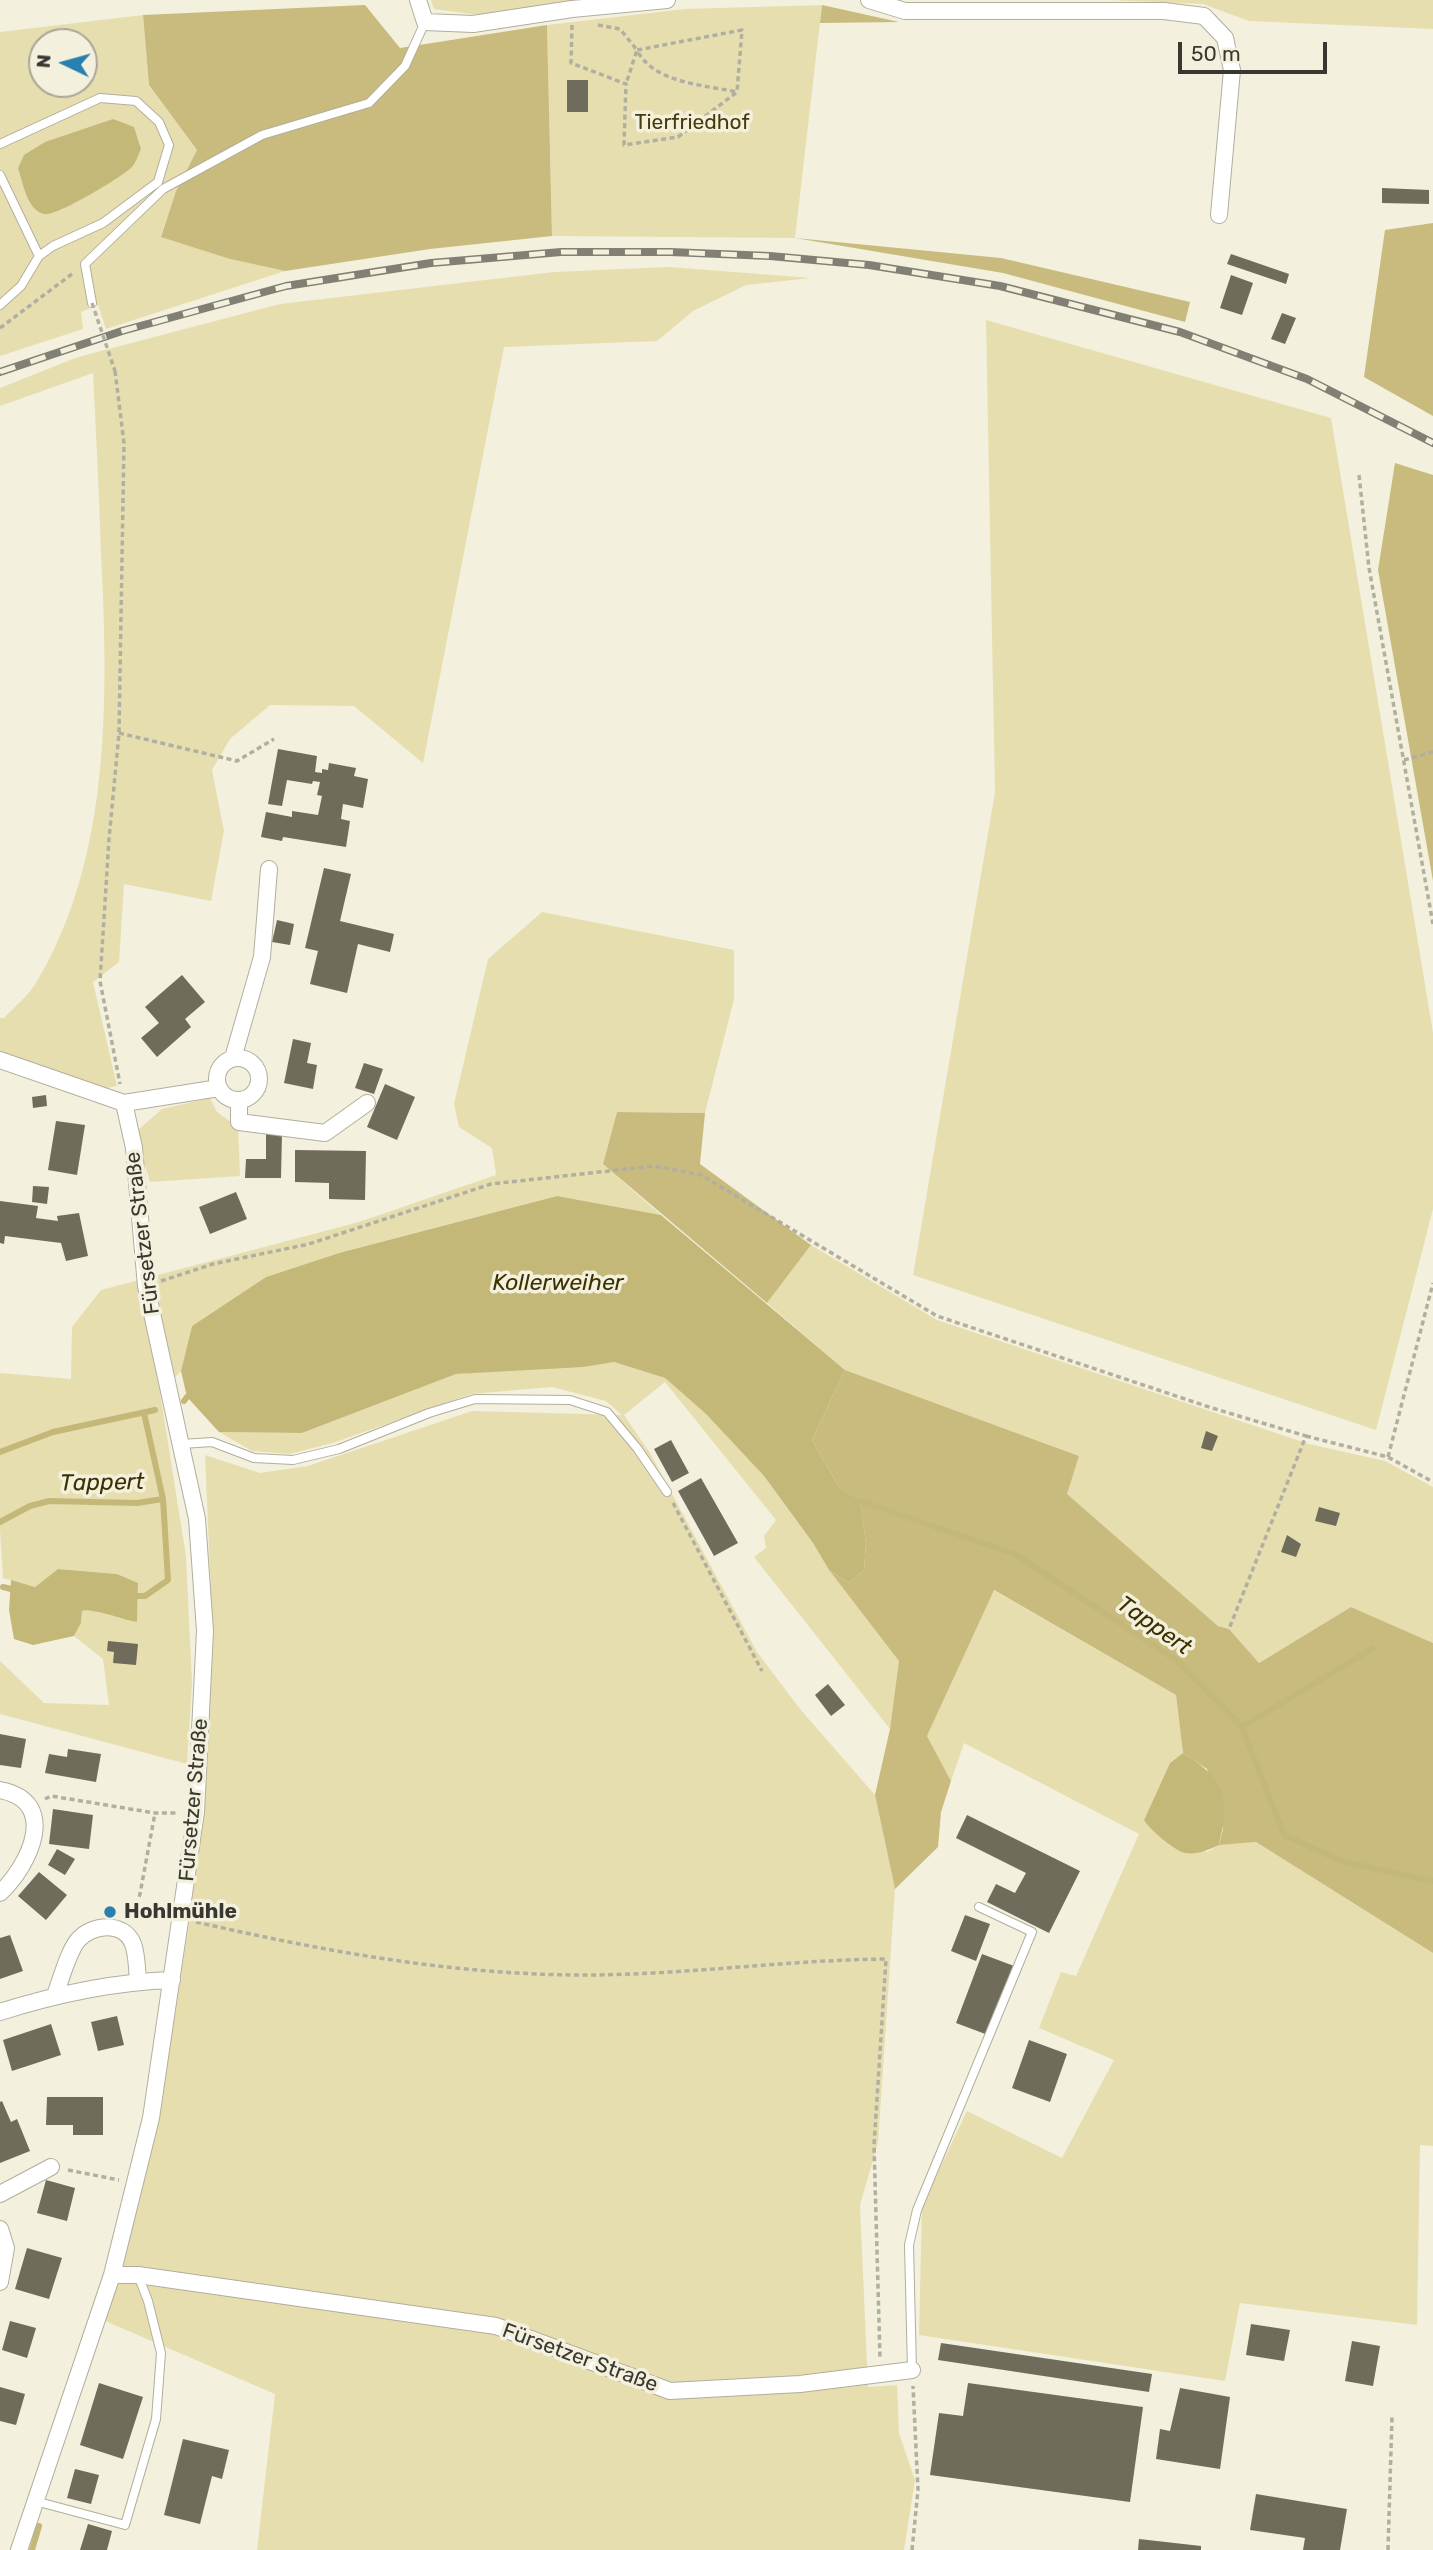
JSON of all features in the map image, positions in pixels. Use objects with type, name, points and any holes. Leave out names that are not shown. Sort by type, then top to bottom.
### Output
[{"type":"street","points":[[418,0],[425,22],[474,24],[572,9],[667,0]]},
{"type":"street","points":[[869,0],[905,11],[1164,11],[1204,16],[1225,38],[1232,70],[1219,215]]},
{"type":"street","points":[[233,1058],[262,957],[269,869]]},
{"type":"street","points":[[233,1058],[246,1059],[254,1065],[259,1077],[255,1091],[248,1097],[239,1100],[224,1094],[219,1088],[219,1071],[225,1062],[233,1058]]},
{"type":"street","points":[[0,1060],[124,1103],[219,1088]]},
{"type":"street","points":[[239,1100],[239,1122],[325,1133],[368,1103]]},
{"type":"street","name":"Fürsetzer Straße","points":[[19,2550],[112,2275],[151,2118],[196,1812],[205,1631],[197,1519],[146,1286],[134,1148],[124,1103]]},
{"type":"street","points":[[0,1790],[12,1792],[30,1806],[37,1822],[32,1843],[21,1865],[0,1893]]},
{"type":"street","points":[[55,1995],[76,1942],[87,1932],[102,1927],[116,1928],[133,1943],[138,1981]]},
{"type":"street","points":[[0,2012],[55,1995],[138,1981],[172,1980]]},
{"type":"street","points":[[0,2194],[51,2167]]},
{"type":"street","points":[[0,2229],[6,2248],[0,2282]]},
{"type":"street","name":"Fürsetzer Straße","points":[[112,2275],[138,2275],[496,2326],[670,2391],[800,2384],[912,2370]]},
{"type":"lane","points":[[0,305],[21,286],[39,256],[53,246],[103,223],[161,185],[262,135],[369,103],[404,66],[425,22]]},
{"type":"lane","points":[[0,144],[100,98],[136,101],[159,122],[169,145],[161,185],[85,264],[92,303]]},
{"type":"lane","points":[[0,175],[39,256]]},
{"type":"lane","points":[[182,1444],[212,1442],[254,1458],[293,1460],[339,1449],[429,1413],[475,1399],[570,1400],[607,1412],[667,1492]]},
{"type":"lane","points":[[912,2370],[909,2245],[917,2210],[1032,1932],[979,1907]]},
{"type":"lane","points":[[34,2501],[125,2525],[156,2419],[161,2353],[148,2301],[138,2275]]},
{"type":"path","points":[[572,9],[571,64],[625,84]]},
{"type":"path","points":[[620,29],[643,62],[668,76],[737,92]]},
{"type":"path","points":[[742,30],[737,92],[678,137],[624,145],[625,84],[637,50],[742,30]]},
{"type":"path","points":[[0,328],[85,264]]},
{"type":"path","points":[[92,303],[114,372],[124,443],[119,733],[100,981],[124,1103]]},
{"type":"path","points":[[1359,475],[1369,568],[1433,924]]},
{"type":"path","points":[[119,733],[237,761],[274,739]]},
{"type":"path","points":[[1404,760],[1433,752]]},
{"type":"path","points":[[146,1286],[213,1264],[309,1244],[491,1184],[653,1166],[701,1175],[937,1316],[1212,1408],[1388,1457],[1433,1482]]},
{"type":"path","points":[[1388,1457],[1433,1283]]},
{"type":"path","points":[[1229,1629],[1306,1436]]},
{"type":"path","points":[[667,1492],[762,1671]]},
{"type":"path","points":[[30,1806],[51,1796],[155,1813],[196,1812]]},
{"type":"path","points":[[134,1913],[155,1813]]},
{"type":"path","points":[[181,1919],[298,1945],[430,1967],[582,1975],[709,1970],[830,1959],[886,1959],[874,2145],[880,2374]]},
{"type":"path","points":[[51,2167],[135,2183]]},
{"type":"path","points":[[912,2370],[918,2490],[912,2550]]},
{"type":"path","points":[[1388,2550],[1392,2417]]},
{"type":"green space","points":[[431,0],[589,0],[478,15],[434,9]]},
{"type":"green space","points":[[1108,0],[1433,0],[1433,29],[1249,21],[1203,4]]},
{"type":"green space","name":"Tierfriedhof","points":[[822,5],[795,238],[552,236],[547,25],[685,9]]},
{"type":"green space","points":[[143,15],[149,85],[197,150],[176,191],[161,236],[230,259],[285,271],[106,329],[98,305],[81,312],[83,329],[0,356],[0,32],[28,29],[28,98],[98,98],[98,28],[34,28]]},
{"type":"green space","points":[[669,267],[811,278],[746,285],[693,311],[657,341],[504,347],[423,763],[354,706],[270,705],[230,739],[212,770],[224,831],[211,901],[124,884],[119,962],[93,982],[117,1086],[98,1090],[0,1057],[0,1018],[4,1018],[36,983],[61,934],[79,883],[92,829],[100,774],[104,662],[93,373],[0,406],[0,388],[78,357],[280,304],[554,272]]},
{"type":"green space","points":[[986,320],[1331,418],[1433,1033],[1433,1209],[1376,1430],[913,1275],[995,792]]},
{"type":"green space","points":[[542,912],[734,950],[734,999],[705,1113],[617,1112],[603,1164],[661,1215],[557,1196],[339,1253],[266,1277],[192,1326],[181,1371],[160,1393],[186,1556],[192,1682],[187,1764],[0,1714],[0,1661],[44,1703],[109,1705],[103,1659],[74,1636],[81,1623],[82,1611],[101,1612],[137,1622],[138,1584],[117,1574],[58,1569],[35,1587],[3,1578],[0,1530],[0,1373],[71,1379],[72,1327],[101,1290],[359,1222],[496,1175],[492,1148],[459,1127],[454,1104],[488,959]]},
{"type":"green space","points":[[210,1098],[217,1112],[238,1127],[240,1176],[150,1182],[137,1140],[138,1130],[162,1109]]},
{"type":"green space","points":[[811,1245],[937,1320],[1309,1444],[1385,1461],[1433,1487],[1433,1643],[1351,1607],[1259,1663],[1229,1629],[1218,1626],[1066,1494],[1079,1456],[845,1370],[767,1303]]},
{"type":"green space","points":[[614,1362],[665,1378],[706,1414],[764,1476],[813,1543],[829,1570],[900,1661],[890,1729],[754,1557],[766,1548],[764,1536],[776,1520],[665,1382],[624,1415],[650,1453],[757,1652],[800,1709],[875,1795],[895,1889],[878,2143],[860,2205],[868,2387],[897,2385],[899,2433],[915,2480],[904,2550],[257,2550],[275,2394],[105,2321],[156,2134],[191,1911],[213,1640],[205,1455],[260,1473],[308,1466],[472,1411],[622,1415],[606,1401],[552,1387],[471,1394],[333,1443],[289,1454],[252,1451],[219,1432],[302,1433],[456,1374]]},
{"type":"green space","points":[[993,1590],[1176,1695],[1183,1753],[1170,1763],[1144,1820],[1207,1852],[1219,1845],[1256,1842],[1433,1953],[1433,2146],[1420,2145],[1417,2325],[1240,2303],[1225,2381],[919,2335],[922,2206],[967,2111],[1062,2158],[1114,2060],[1039,2028],[1061,1972],[1076,1976],[1139,1834],[964,1743],[951,1781],[927,1736]]},
{"type":"shaded area","points":[[365,5],[400,48],[547,25],[552,236],[430,249],[285,271],[230,259],[161,237],[176,191],[197,150],[149,85],[143,15]]},
{"type":"shaded area","points":[[822,5],[899,22],[820,23]]},
{"type":"shaded area","points":[[1433,223],[1433,416],[1364,377],[1385,230]]},
{"type":"shaded area","points":[[795,238],[1001,258],[1190,302],[1185,322],[1003,273]]},
{"type":"shaded area","points":[[1395,463],[1433,475],[1433,881],[1378,570]]},
{"type":"shaded area","points":[[617,1112],[705,1113],[700,1164],[811,1245],[767,1303],[603,1164]]},
{"type":"shaded area","points":[[845,1370],[1079,1456],[1067,1494],[1218,1626],[1229,1629],[1259,1663],[1351,1607],[1433,1643],[1433,1953],[1256,1842],[1219,1845],[1223,1829],[1207,1769],[1183,1753],[1176,1695],[994,1590],[927,1736],[951,1781],[941,1812],[938,1847],[895,1889],[875,1795],[890,1729],[899,1661],[829,1570],[849,1583],[864,1570],[866,1543],[860,1502],[839,1487],[812,1440]]},
{"type":"water","points":[[113,119],[134,127],[141,149],[133,166],[114,180],[61,209],[44,214],[33,207],[18,168],[24,155],[45,142]]},
{"type":"water","name":"Kollerweiher","points":[[557,1196],[661,1215],[845,1370],[812,1440],[839,1487],[860,1501],[866,1543],[864,1570],[849,1583],[829,1570],[813,1543],[764,1476],[706,1414],[665,1378],[614,1362],[583,1367],[456,1374],[302,1433],[219,1432],[187,1397],[181,1371],[192,1326],[266,1277],[339,1253]]},
{"type":"water","points":[[58,1569],[117,1574],[138,1583],[137,1622],[94,1611],[82,1611],[81,1623],[74,1636],[33,1645],[14,1639],[9,1610],[11,1580],[35,1587]]},
{"type":"water","points":[[1183,1753],[1216,1781],[1224,1802],[1219,1845],[1194,1853],[1185,1853],[1175,1848],[1144,1820],[1170,1763]]},
{"type":"building","points":[[567,80],[588,80],[588,112],[567,112]]},
{"type":"building","points":[[1382,188],[1429,190],[1429,204],[1382,203]]},
{"type":"building","points":[[1231,254],[1289,274],[1286,284],[1227,264]]},
{"type":"building","points":[[1231,275],[1253,283],[1242,315],[1220,308]]},
{"type":"building","points":[[1282,313],[1296,318],[1285,344],[1271,339]]},
{"type":"building","points":[[278,749],[317,756],[315,772],[328,770],[329,763],[356,768],[354,776],[368,779],[363,808],[343,804],[341,819],[350,821],[346,847],[283,837],[282,841],[261,837],[266,812],[292,817],[292,811],[318,815],[322,796],[317,795],[320,782],[313,781],[312,784],[287,780],[282,806],[268,804]]},
{"type":"building","points":[[324,868],[351,874],[340,921],[394,934],[390,952],[358,944],[347,993],[310,984],[318,951],[305,948]]},
{"type":"building","points":[[277,920],[294,924],[290,945],[272,942]]},
{"type":"building","points":[[182,975],[205,1002],[185,1019],[191,1027],[157,1057],[141,1038],[159,1023],[145,1007]]},
{"type":"building","points":[[293,1039],[311,1043],[307,1063],[317,1065],[313,1089],[284,1083]]},
{"type":"building","points":[[364,1063],[383,1069],[374,1094],[355,1088]]},
{"type":"building","points":[[385,1084],[415,1097],[397,1140],[367,1127]]},
{"type":"building","points":[[46,1095],[47,1106],[33,1108],[32,1097]]},
{"type":"building","points":[[56,1121],[85,1125],[77,1175],[48,1170]]},
{"type":"building","points":[[266,1133],[282,1133],[281,1178],[245,1178],[246,1159],[266,1159]]},
{"type":"building","points":[[295,1150],[366,1151],[365,1200],[329,1199],[329,1183],[295,1182]]},
{"type":"building","points":[[33,1186],[49,1187],[47,1204],[32,1202]]},
{"type":"building","points":[[236,1192],[247,1219],[210,1234],[199,1207]]},
{"type":"building","points":[[0,1201],[38,1206],[36,1218],[58,1221],[57,1216],[79,1213],[88,1256],[66,1261],[61,1243],[5,1236],[4,1244],[0,1243]]},
{"type":"building","points":[[1206,1431],[1218,1436],[1212,1451],[1201,1448]]},
{"type":"building","points":[[671,1440],[689,1473],[672,1482],[654,1449]]},
{"type":"building","points":[[701,1478],[738,1543],[714,1556],[678,1491]]},
{"type":"building","points":[[1319,1507],[1340,1513],[1336,1526],[1315,1521]]},
{"type":"building","points":[[1287,1535],[1301,1544],[1296,1557],[1281,1552]]},
{"type":"building","points":[[108,1641],[138,1644],[136,1665],[113,1663],[114,1652],[107,1651]]},
{"type":"building","points":[[828,1684],[845,1705],[831,1716],[815,1695]]},
{"type":"building","points":[[0,1734],[26,1739],[21,1768],[0,1765]]},
{"type":"building","points":[[68,1749],[101,1754],[96,1782],[45,1773],[49,1754],[67,1757]]},
{"type":"building","points":[[53,1809],[93,1815],[89,1849],[49,1844]]},
{"type":"building","points":[[967,1815],[1080,1871],[1049,1933],[987,1902],[996,1884],[1015,1893],[1026,1873],[956,1838]]},
{"type":"building","points":[[57,1849],[75,1859],[65,1875],[48,1865]]},
{"type":"building","points":[[39,1872],[67,1895],[46,1920],[18,1896]]},
{"type":"building","points":[[965,1915],[990,1924],[976,1961],[951,1951]]},
{"type":"building","points":[[10,1935],[23,1971],[0,1979],[0,1938]]},
{"type":"building","points":[[982,1954],[1014,1966],[988,2035],[956,2023]]},
{"type":"building","points":[[117,2016],[124,2045],[98,2051],[91,2022]]},
{"type":"building","points":[[51,2024],[61,2055],[12,2071],[3,2040]]},
{"type":"building","points":[[1029,2040],[1067,2054],[1050,2102],[1012,2088]]},
{"type":"building","points":[[47,2097],[103,2097],[103,2135],[73,2135],[73,2125],[46,2125]]},
{"type":"building","points":[[2,2101],[11,2122],[17,2119],[30,2151],[0,2163],[0,2102]]},
{"type":"building","points":[[46,2180],[75,2188],[67,2221],[37,2213]]},
{"type":"building","points":[[27,2248],[62,2258],[49,2299],[15,2289]]},
{"type":"building","points":[[10,2321],[36,2328],[27,2358],[2,2350]]},
{"type":"building","points":[[1251,2324],[1290,2330],[1284,2361],[1246,2355]]},
{"type":"building","points":[[1352,2341],[1380,2346],[1373,2386],[1345,2381]]},
{"type":"building","points":[[941,2343],[1152,2374],[1149,2392],[938,2360]]},
{"type":"building","points":[[99,2383],[143,2397],[123,2459],[80,2445]]},
{"type":"building","points":[[968,2383],[1143,2407],[1130,2502],[930,2475],[939,2413],[963,2416]]},
{"type":"building","points":[[0,2387],[25,2394],[16,2425],[0,2421]]},
{"type":"building","points":[[1180,2388],[1230,2397],[1220,2469],[1156,2459],[1160,2429],[1170,2431]]},
{"type":"building","points":[[183,2439],[229,2450],[222,2479],[212,2476],[200,2524],[164,2515]]},
{"type":"building","points":[[75,2469],[99,2475],[91,2504],[67,2498]]},
{"type":"building","points":[[1256,2494],[1347,2509],[1340,2550],[1303,2550],[1305,2538],[1250,2530]]},
{"type":"building","points":[[88,2524],[112,2531],[107,2550],[80,2550]]},
{"type":"building","points":[[1139,2539],[1201,2546],[1201,2550],[1138,2550]]},
{"type":"waterway","name":"Tappert","points":[[184,1401],[187,1397]]},
{"type":"waterway","name":"Tappert","points":[[0,1452],[53,1432],[155,1410]]},
{"type":"waterway","name":"Tappert","points":[[0,1522],[30,1506],[49,1501],[137,1503],[163,1499],[144,1413]]},
{"type":"waterway","points":[[138,1596],[145,1596],[168,1580],[163,1499]]},
{"type":"waterway","name":"Tappert","points":[[860,1501],[1015,1554],[1179,1662],[1242,1727],[1284,1835],[1344,1862],[1433,1881]]},
{"type":"waterway","points":[[3,1587],[11,1589]]},
{"type":"waterway","points":[[1242,1727],[1372,1649]]},
{"type":"waterway","points":[[32,2550],[39,2526]]},
{"type":"railway","points":[[0,372],[122,331],[286,286],[431,263],[561,252],[770,256],[869,265],[1000,286],[1180,332],[1307,379],[1433,443]]},
{"type":"place","name":"Hohlmühle","points":[[110,1912]]}]
